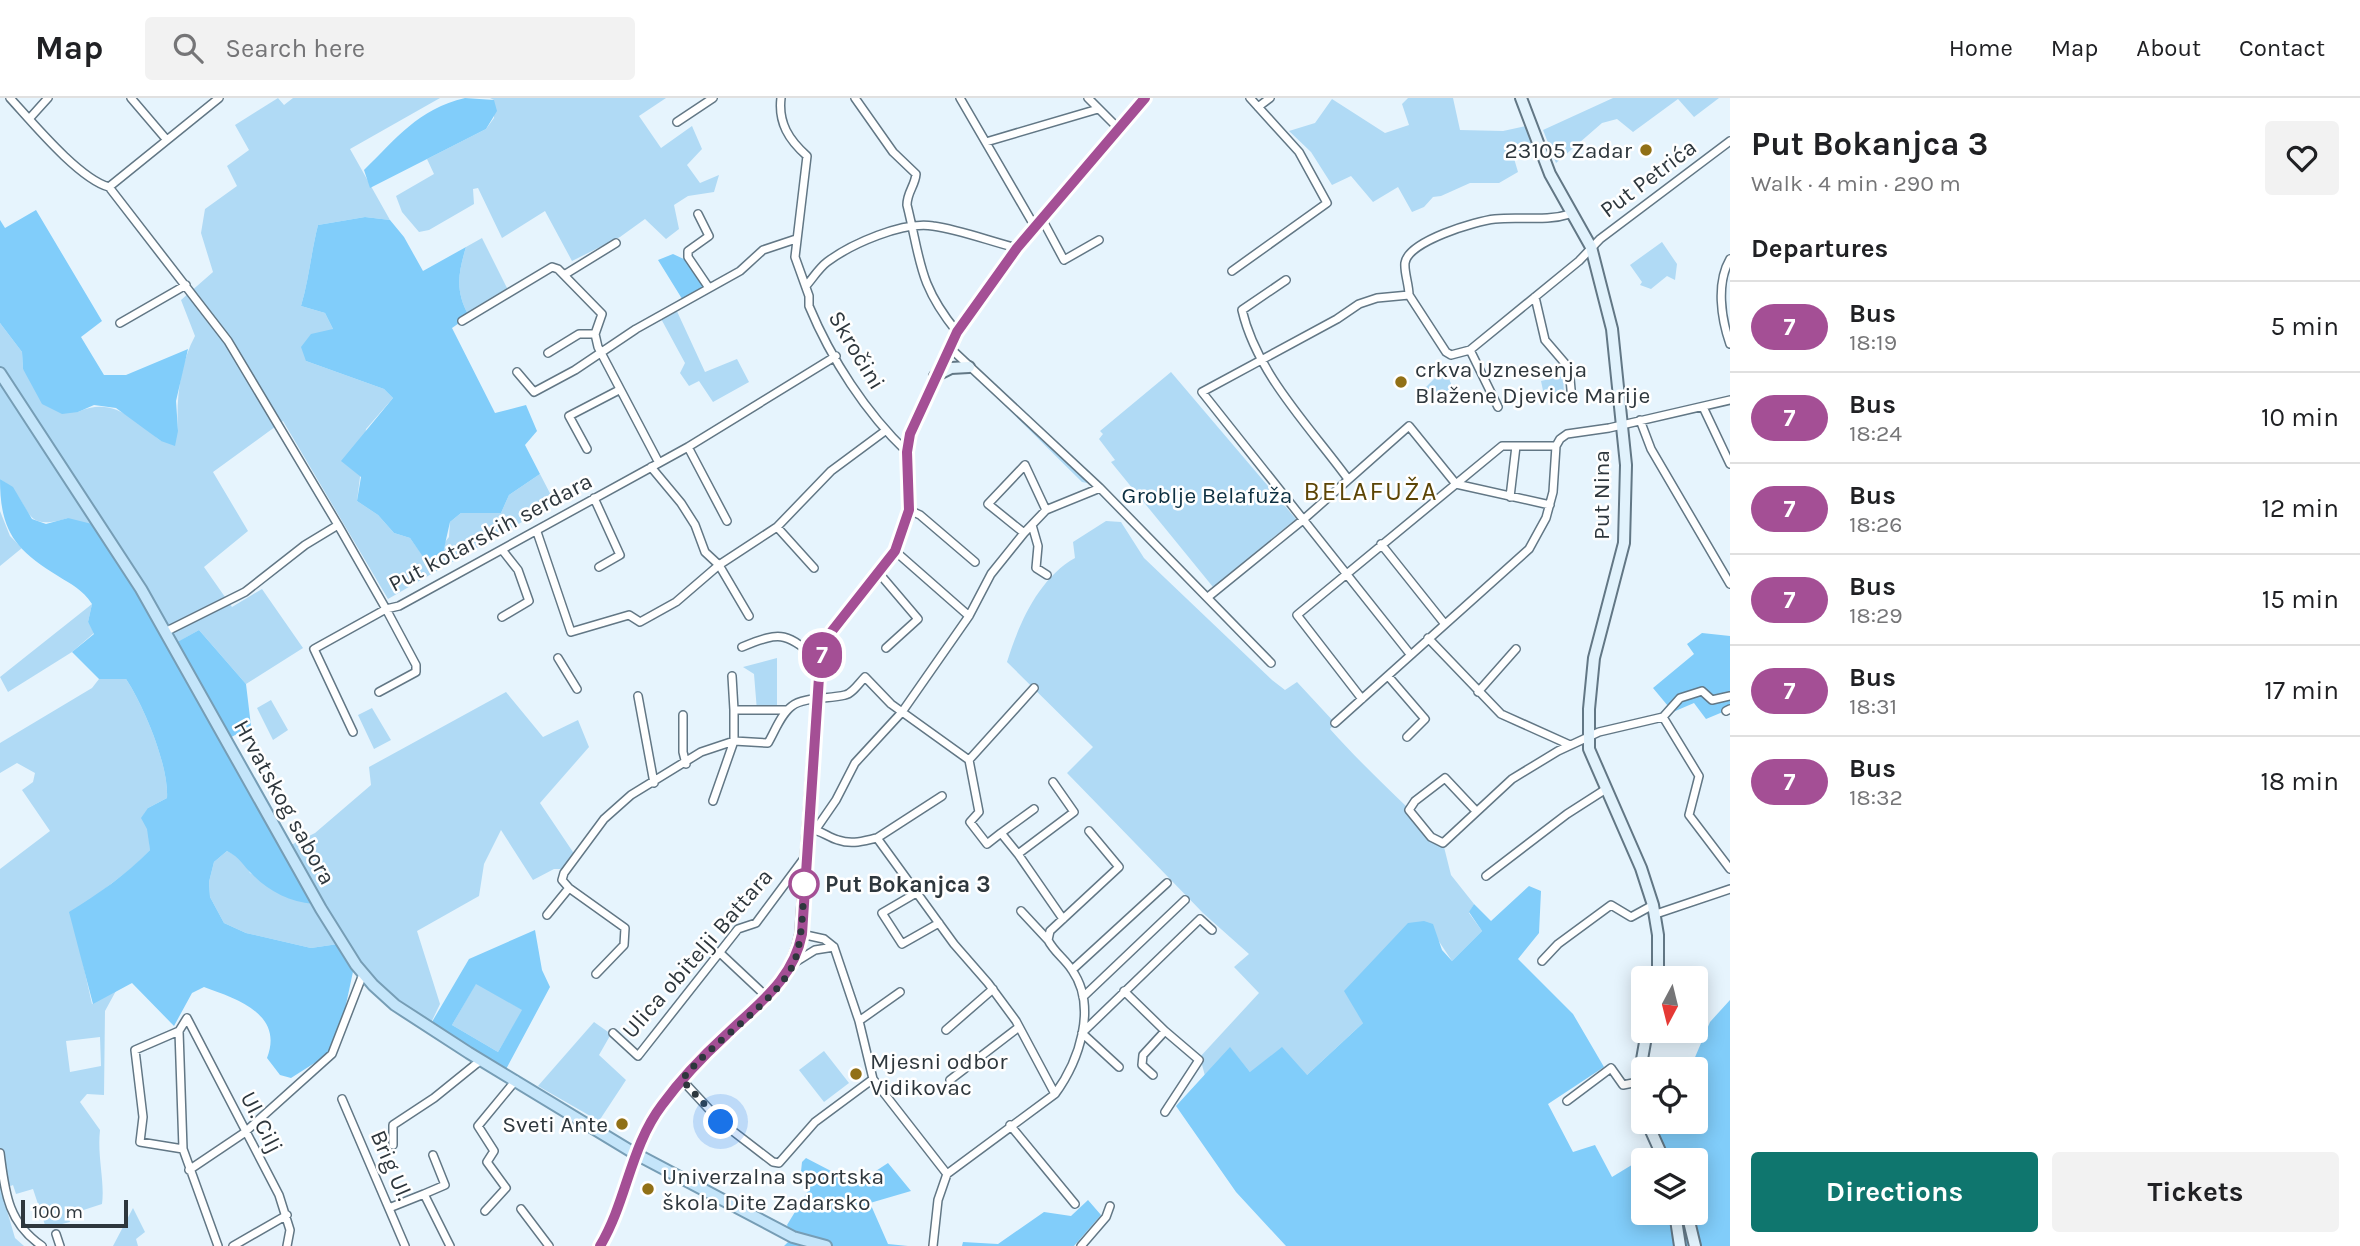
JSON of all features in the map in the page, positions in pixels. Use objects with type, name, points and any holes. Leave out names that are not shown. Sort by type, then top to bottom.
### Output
[{"type":"main road","points":[[600,1246],[610,1230],[634,1153],[649,1123],[682,1080],[767,997],[794,963],[802,934],[806,856],[812,829],[815,702],[820,662],[832,631],[895,551],[909,510],[907,452],[910,434],[935,376],[957,332],[1017,248],[1145,98]]},
{"type":"main road","name":"Put Nina","points":[[1521,98],[1550,174],[1570,214],[1591,247],[1612,329],[1627,485],[1624,543],[1594,658],[1589,749],[1642,868],[1655,910],[1657,966]]},
{"type":"main road","points":[[935,376],[951,368],[969,367]]},
{"type":"main road","name":"Hrvatskog sabora","points":[[0,373],[93,513],[165,632],[321,909],[363,974],[395,1005],[634,1153],[793,1237],[825,1246]]},
{"type":"main road","points":[[1677,1225],[1680,1246]]},
{"type":"main road","points":[[1690,1225],[1695,1246]]},
{"type":"street","name":"Put kotarskih serdara","points":[[10,98],[61,152],[101,185],[109,187],[228,341],[386,609],[399,606],[537,532],[688,447],[836,356]]},
{"type":"street","points":[[29,119],[48,98]]},
{"type":"street","points":[[131,98],[166,139]]},
{"type":"street","points":[[109,187],[219,98]]},
{"type":"street","points":[[677,122],[713,98]]},
{"type":"street","name":"Skročini","points":[[781,98],[780,116],[784,128],[807,156],[795,257],[814,317],[885,431],[907,452]]},
{"type":"street","points":[[855,98],[893,152],[916,174],[915,183],[907,195],[922,276],[934,304],[957,332]]},
{"type":"street","points":[[960,98],[1064,260],[1099,240]]},
{"type":"street","points":[[1088,98],[1119,129]]},
{"type":"street","points":[[1232,271],[1327,203],[1299,152],[1250,98]]},
{"type":"street","points":[[1258,107],[1270,98]]},
{"type":"street","points":[[986,142],[1098,108]]},
{"type":"street","name":"Put Petrića","points":[[1470,350],[1591,247],[1730,141]]},
{"type":"street","points":[[698,214],[709,236],[688,251],[688,257],[709,288]]},
{"type":"street","points":[[1498,407],[1470,350],[1451,355],[1446,352],[1409,295],[1405,261],[1412,251],[1423,244],[1482,221],[1543,219],[1570,214]]},
{"type":"street","points":[[806,286],[825,263],[846,250],[863,241],[912,226],[932,226],[1017,248]]},
{"type":"street","points":[[517,372],[534,392],[636,329],[740,271],[763,250],[796,239]]},
{"type":"street","points":[[564,275],[616,243]]},
{"type":"street","points":[[1730,259],[1725,268],[1721,296],[1725,329],[1730,344]]},
{"type":"street","points":[[461,321],[552,267],[564,275],[602,314],[595,334],[655,465],[695,525],[705,552],[719,565],[749,616]]},
{"type":"street","points":[[1286,280],[1242,310],[1260,358],[1348,478]]},
{"type":"street","points":[[120,324],[186,286]]},
{"type":"street","points":[[1409,295],[1377,298],[1359,304],[1337,319],[1260,358],[1202,392],[1410,654]]},
{"type":"street","points":[[1535,297],[1545,340],[1569,368],[1572,400]]},
{"type":"street","points":[[548,353],[579,334],[595,334]]},
{"type":"street","points":[[949,347],[1100,488],[1270,663]]},
{"type":"street","points":[[587,449],[569,416],[619,390]]},
{"type":"street","points":[[1335,723],[1529,549],[1550,505],[1556,446],[1567,434],[1730,400]]},
{"type":"street","points":[[1703,407],[1730,464]]},
{"type":"street","points":[[1640,420],[1651,449],[1730,584]]},
{"type":"street","points":[[1208,597],[1304,519],[1409,426],[1456,484],[1550,505]]},
{"type":"street","points":[[537,532],[571,632],[629,615],[640,622],[668,606],[719,565],[777,527],[831,471],[885,431]]},
{"type":"street","points":[[1362,699],[1297,615],[1502,446],[1556,446]]},
{"type":"street","points":[[1510,497],[1516,446]]},
{"type":"street","points":[[688,447],[727,521]]},
{"type":"street","points":[[1024,533],[988,504],[1025,465],[1046,510]]},
{"type":"street","points":[[942,796],[877,838],[855,843],[837,840],[812,829],[836,800],[855,763],[902,712],[969,616],[992,574],[1024,533],[1046,510],[1100,488]]},
{"type":"street","points":[[594,498],[620,555],[599,567]]},
{"type":"street","points":[[909,510],[920,515],[975,562]]},
{"type":"street","points":[[165,632],[245,592],[305,545],[338,525]]},
{"type":"street","points":[[1032,525],[1038,546],[1036,568],[1047,575]]},
{"type":"street","points":[[777,527],[814,568]]},
{"type":"street","points":[[1381,544],[1444,623]]},
{"type":"street","points":[[502,617],[529,601],[518,570],[503,551]]},
{"type":"street","points":[[895,551],[969,616]]},
{"type":"street","points":[[878,572],[918,619],[886,648]]},
{"type":"street","points":[[353,732],[314,649],[386,609],[416,665],[416,673],[379,692]]},
{"type":"street","points":[[742,648],[775,635],[792,640],[820,662]]},
{"type":"street","points":[[1428,638],[1501,714],[1570,745]]},
{"type":"street","points":[[1478,692],[1516,649]]},
{"type":"street","points":[[558,658],[577,689]]},
{"type":"street","points":[[713,801],[734,741],[732,676]]},
{"type":"street","points":[[1388,676],[1425,719],[1407,737]]},
{"type":"street","points":[[596,974],[624,945],[625,928],[569,888],[562,880],[564,873],[604,819],[631,795],[686,764],[701,752],[734,741],[768,743],[787,710],[804,699],[815,702],[846,695],[865,677],[902,712],[969,760],[979,812],[970,822],[987,844],[1034,809]]},
{"type":"street","points":[[969,760],[1034,688]]},
{"type":"street","points":[[1476,811],[1445,778],[1415,801],[1409,810],[1431,837],[1443,843],[1513,779],[1570,745],[1589,736],[1663,716],[1689,693],[1702,691],[1712,700],[1730,696]]},
{"type":"street","points":[[638,696],[654,783]]},
{"type":"street","points":[[734,710],[787,710]]},
{"type":"street","points":[[683,715],[683,752],[686,764]]},
{"type":"street","points":[[1663,716],[1699,776],[1689,815],[1730,869]]},
{"type":"street","points":[[1018,854],[1074,812],[1053,782]]},
{"type":"street","points":[[1486,876],[1567,814],[1606,789]]},
{"type":"street","points":[[1048,940],[1050,931],[1119,867],[1089,831]]},
{"type":"street","points":[[1001,833],[1063,919]]},
{"type":"street","points":[[877,838],[939,923],[993,989],[1019,1027],[1055,1094]]},
{"type":"street","name":"Ulica obitelji Battara","points":[[613,1033],[638,1056],[738,929],[756,923],[806,856]]},
{"type":"street","points":[[1072,970],[1167,884]]},
{"type":"street","points":[[547,915],[569,888]]},
{"type":"street","points":[[1542,961],[1558,944],[1611,905],[1630,917],[1730,889]]},
{"type":"street","points":[[918,892],[882,913],[902,944],[939,923]]},
{"type":"street","points":[[1083,997],[1185,900]]},
{"type":"street","points":[[933,1246],[938,1200],[947,1174],[1055,1094],[1074,1063],[1082,1033],[1083,997],[1072,970],[1021,911]]},
{"type":"street","points":[[1082,1033],[1200,919],[1212,930]]},
{"type":"street","points":[[802,934],[824,939],[834,947],[859,1021],[873,1079],[947,1174]]},
{"type":"street","points":[[794,963],[815,950],[834,947]]},
{"type":"street","points":[[719,952],[767,997]]},
{"type":"street","points":[[189,1170],[244,1133],[332,1054],[363,974]]},
{"type":"street","points":[[946,1030],[993,989]]},
{"type":"street","points":[[1124,991],[1199,1060],[1166,1112]]},
{"type":"street","points":[[859,1021],[900,992]]},
{"type":"street","name":"Ul. Cilj","points":[[179,1031],[187,1018],[287,1215],[290,1230],[287,1246]]},
{"type":"street","points":[[950,1080],[1019,1027]]},
{"type":"street","points":[[183,1149],[140,1142],[143,1117],[135,1050],[179,1031],[183,1149],[218,1246]]},
{"type":"street","points":[[1153,1075],[1142,1065],[1143,1055],[1165,1031]]},
{"type":"street","points":[[1082,1033],[1119,1067]]},
{"type":"street","points":[[393,1144],[393,1125],[434,1098],[481,1060]]},
{"type":"street","points":[[1566,1101],[1611,1068],[1623,1085],[1631,1083]]},
{"type":"street","points":[[682,1080],[721,1122],[779,1163],[815,1122],[873,1079]]},
{"type":"street","points":[[485,1211],[506,1188],[487,1162],[494,1151],[478,1126],[516,1080]]},
{"type":"street","name":"Brig Ul.","points":[[342,1099],[405,1246]]},
{"type":"street","points":[[1010,1125],[1074,1204]]},
{"type":"street","points":[[0,1153],[8,1206],[20,1228],[41,1246]]},
{"type":"street","points":[[389,1208],[445,1185],[433,1155]]},
{"type":"street","points":[[424,1194],[450,1246]]},
{"type":"street","points":[[1081,1246],[1106,1217],[1110,1206]]},
{"type":"street","points":[[521,1209],[549,1246]]},
{"type":"street","points":[[233,1246],[287,1215]]},
{"type":"street","points":[[56,1234],[60,1246]]},
{"type":"green space","points":[[278,98],[284,105],[293,98],[440,98],[350,149],[390,220],[365,217],[318,225],[301,306],[325,313],[333,329],[306,361],[384,389],[393,398],[366,429],[357,501],[378,515],[394,533],[410,538],[428,563],[449,537],[450,522],[461,513],[501,513],[509,495],[540,474],[555,503],[388,599],[283,421],[213,472],[248,531],[204,567],[232,607],[262,589],[303,648],[246,684],[199,630],[171,646],[68,518],[41,522],[33,518],[11,488],[0,479],[0,323],[22,352],[23,369],[78,412],[102,407],[113,409],[132,418],[161,441],[178,431],[180,382],[195,336],[181,300],[213,272],[201,233],[205,209],[237,186],[227,166],[249,150],[235,125]]},
{"type":"green space","points":[[490,98],[666,98],[639,116],[661,148],[692,126],[702,149],[687,165],[700,183],[719,175],[714,192],[688,196],[674,205],[679,229],[666,239],[645,219],[620,237],[572,261],[545,211],[502,238],[478,188],[473,189],[474,204],[429,230],[419,232],[402,212],[396,196],[434,174],[427,159],[486,129],[494,118],[494,100]]},
{"type":"green space","points":[[1408,98],[1453,98],[1460,130],[1503,131],[1526,126],[1533,149],[1513,155],[1518,172],[1499,183],[1470,183],[1433,197],[1424,207],[1412,212],[1398,187],[1373,202],[1351,176],[1332,185],[1311,152],[1289,131],[1315,123],[1332,99],[1385,133],[1409,125],[1402,104]]},
{"type":"green space","points":[[1613,98],[1719,98],[1694,117],[1678,99],[1633,132],[1617,119],[1602,123],[1556,163],[1543,130]]},
{"type":"green space","points":[[482,238],[508,290],[469,316],[460,290],[461,266],[466,247]]},
{"type":"green space","points":[[1662,242],[1677,264],[1675,280],[1667,276],[1651,289],[1640,285],[1642,282],[1630,265]]},
{"type":"green space","points":[[675,307],[705,372],[737,359],[749,382],[713,402],[699,381],[689,386],[680,373],[685,363],[659,315]]},
{"type":"green space","points":[[1445,368],[1453,389],[1432,404],[1423,390]]},
{"type":"green space","name":"Groblje Belafuža","points":[[1171,372],[1296,519],[1213,587],[1111,462],[1115,460],[1099,439],[1103,434],[1100,431]]},
{"type":"green space","points":[[1563,376],[1564,395],[1545,400],[1541,381]]},
{"type":"green space","points":[[982,383],[1087,480],[1087,483],[1082,482]]},
{"type":"green space","points":[[0,511],[10,536],[22,548],[0,566]]},
{"type":"green space","points":[[1106,521],[1121,522],[1144,558],[1272,680],[1285,690],[1297,682],[1335,723],[1330,729],[1428,831],[1443,843],[1451,875],[1474,904],[1469,913],[1482,931],[1452,961],[1436,937],[1364,1022],[1307,1075],[1250,1072],[1230,1048],[1205,1076],[1200,1057],[1259,993],[1234,967],[1249,954],[1203,913],[1067,773],[1093,747],[1007,662],[1024,617],[1041,589],[1051,577],[1075,558],[1073,542]]},
{"type":"green space","points":[[92,604],[88,622],[94,633],[72,652],[8,692],[0,677]]},
{"type":"green space","points":[[777,658],[777,710],[757,711],[754,674],[743,667]]},
{"type":"green space","points":[[99,679],[126,679],[154,737],[167,785],[167,798],[148,808],[150,850],[98,894],[81,955],[92,1004],[117,989],[105,1011],[104,1095],[87,1094],[80,1102],[100,1130],[102,1204],[68,1215],[70,1222],[46,1228],[33,1189],[16,1194],[13,1185],[1,1190],[15,1238],[24,1246],[0,1246],[0,869],[50,831],[22,790],[33,782],[35,773],[17,763],[0,773],[0,743],[92,688]],"holes":[[[100,1037],[101,1066],[70,1072],[66,1041]]]},
{"type":"green space","points":[[506,692],[543,737],[578,720],[589,747],[540,803],[575,855],[565,869],[554,869],[533,880],[501,830],[484,864],[479,896],[417,931],[440,1004],[429,1027],[395,1005],[338,944],[311,948],[246,933],[224,923],[210,897],[209,882],[214,862],[227,851],[241,858],[250,873],[313,903],[281,850],[315,833],[371,785],[369,767]]},
{"type":"green space","points":[[271,700],[288,730],[273,740],[257,708]]},
{"type":"green space","points":[[372,708],[391,740],[374,749],[358,715]]},
{"type":"green space","points":[[476,983],[523,1010],[498,1052],[452,1025]]},
{"type":"green space","points":[[594,1022],[611,1034],[599,1055],[626,1080],[599,1121],[538,1086]]},
{"type":"green space","points":[[824,1051],[849,1083],[824,1102],[799,1070]]},
{"type":"green space","points":[[133,1208],[145,1232],[136,1239],[138,1246],[113,1246]]},
{"type":"shaded area","points":[[465,98],[494,100],[497,111],[486,129],[370,188],[364,170],[398,136],[434,109]]},
{"type":"shaded area","points":[[36,210],[102,321],[81,337],[104,375],[126,375],[188,349],[176,401],[178,431],[175,446],[161,441],[116,408],[94,405],[78,412],[62,414],[42,404],[23,369],[22,352],[0,323],[0,220],[5,228]]},
{"type":"shaded area","points":[[365,217],[390,220],[404,237],[423,271],[466,247],[459,282],[469,316],[452,328],[495,413],[526,405],[537,431],[525,445],[540,474],[509,495],[501,513],[461,513],[450,522],[443,553],[428,564],[410,538],[394,533],[378,515],[357,501],[361,477],[341,461],[393,398],[384,389],[306,361],[301,347],[311,334],[333,329],[325,313],[301,306],[318,225]]},
{"type":"shaded area","points":[[673,254],[688,261],[705,290],[684,302],[658,260]]},
{"type":"shaded area","points":[[0,479],[13,487],[32,519],[46,524],[68,518],[100,526],[172,645],[199,630],[246,684],[251,726],[221,743],[313,904],[296,901],[272,890],[227,851],[214,862],[209,882],[210,897],[224,923],[246,933],[311,948],[338,944],[354,967],[338,1042],[324,1057],[291,1078],[280,1075],[267,1058],[271,1043],[269,1030],[263,1019],[243,1003],[204,987],[192,993],[174,1026],[132,983],[93,1004],[69,912],[111,884],[150,850],[147,829],[141,818],[148,808],[167,798],[167,785],[160,753],[140,704],[126,679],[99,679],[72,652],[94,634],[88,622],[92,604],[76,588],[30,557],[20,547],[12,536],[3,512]]},
{"type":"shaded area","points":[[1702,633],[1730,636],[1730,709],[1706,719],[1694,703],[1673,712],[1653,688],[1694,654],[1687,644]]},
{"type":"shaded area","points":[[1529,886],[1541,891],[1539,933],[1518,959],[1573,1014],[1604,1067],[1548,1104],[1573,1152],[1595,1145],[1612,1177],[1631,1165],[1631,1225],[1708,1225],[1708,1148],[1658,1148],[1652,1134],[1708,1134],[1708,1057],[1695,1057],[1701,1043],[1708,1043],[1710,1022],[1730,1000],[1730,1246],[1286,1246],[1236,1192],[1176,1106],[1230,1047],[1250,1072],[1282,1047],[1307,1075],[1363,1023],[1344,991],[1408,923],[1424,921],[1433,924],[1442,950],[1452,961],[1482,931],[1469,912],[1474,904],[1491,921]]},
{"type":"shaded area","points":[[535,930],[542,970],[550,987],[504,1073],[429,1027],[469,959]],"holes":[[[476,984],[522,1010],[498,1052],[452,1025]]]},
{"type":"shaded area","points":[[806,1158],[856,1184],[888,1163],[911,1191],[870,1203],[888,1244],[908,1246],[784,1246],[793,1237],[787,1225],[809,1189],[800,1181],[802,1162]]},
{"type":"shaded area","points":[[1088,1200],[1101,1215],[1074,1246],[962,1246],[963,1242],[998,1244],[1044,1212],[1071,1216]]},
{"type":"bus line","name":"7","points":[[600,1246],[610,1230],[634,1153],[659,1108],[693,1066],[762,1002],[794,963],[802,934],[815,702],[820,662],[832,631],[895,551],[904,529],[909,510],[907,452],[910,434],[935,376],[957,332],[1017,248],[1145,98]]},
{"type":"place","name":"23105 Zadar","points":[[1646,150]]},
{"type":"place","name":"crkva Uznesenja Blažene Djevice Marije","points":[[1401,382]]},
{"type":"place","name":"Put Bokanjca 3","points":[[804,884]]},
{"type":"place","name":"Mjesni odbor Vidikovac","points":[[856,1074]]},
{"type":"place","name":"Sveti Ante","points":[[622,1124]]},
{"type":"place","name":"Univerzalna sportska škola Dite Zadarsko","points":[[648,1189]]},
{"type":"district","name":"BELAFUŽA","points":[[1371,491]]},
{"type":"route","points":[[721,1122],[682,1080],[693,1066],[762,1002],[794,963],[802,934],[804,884]]}]
